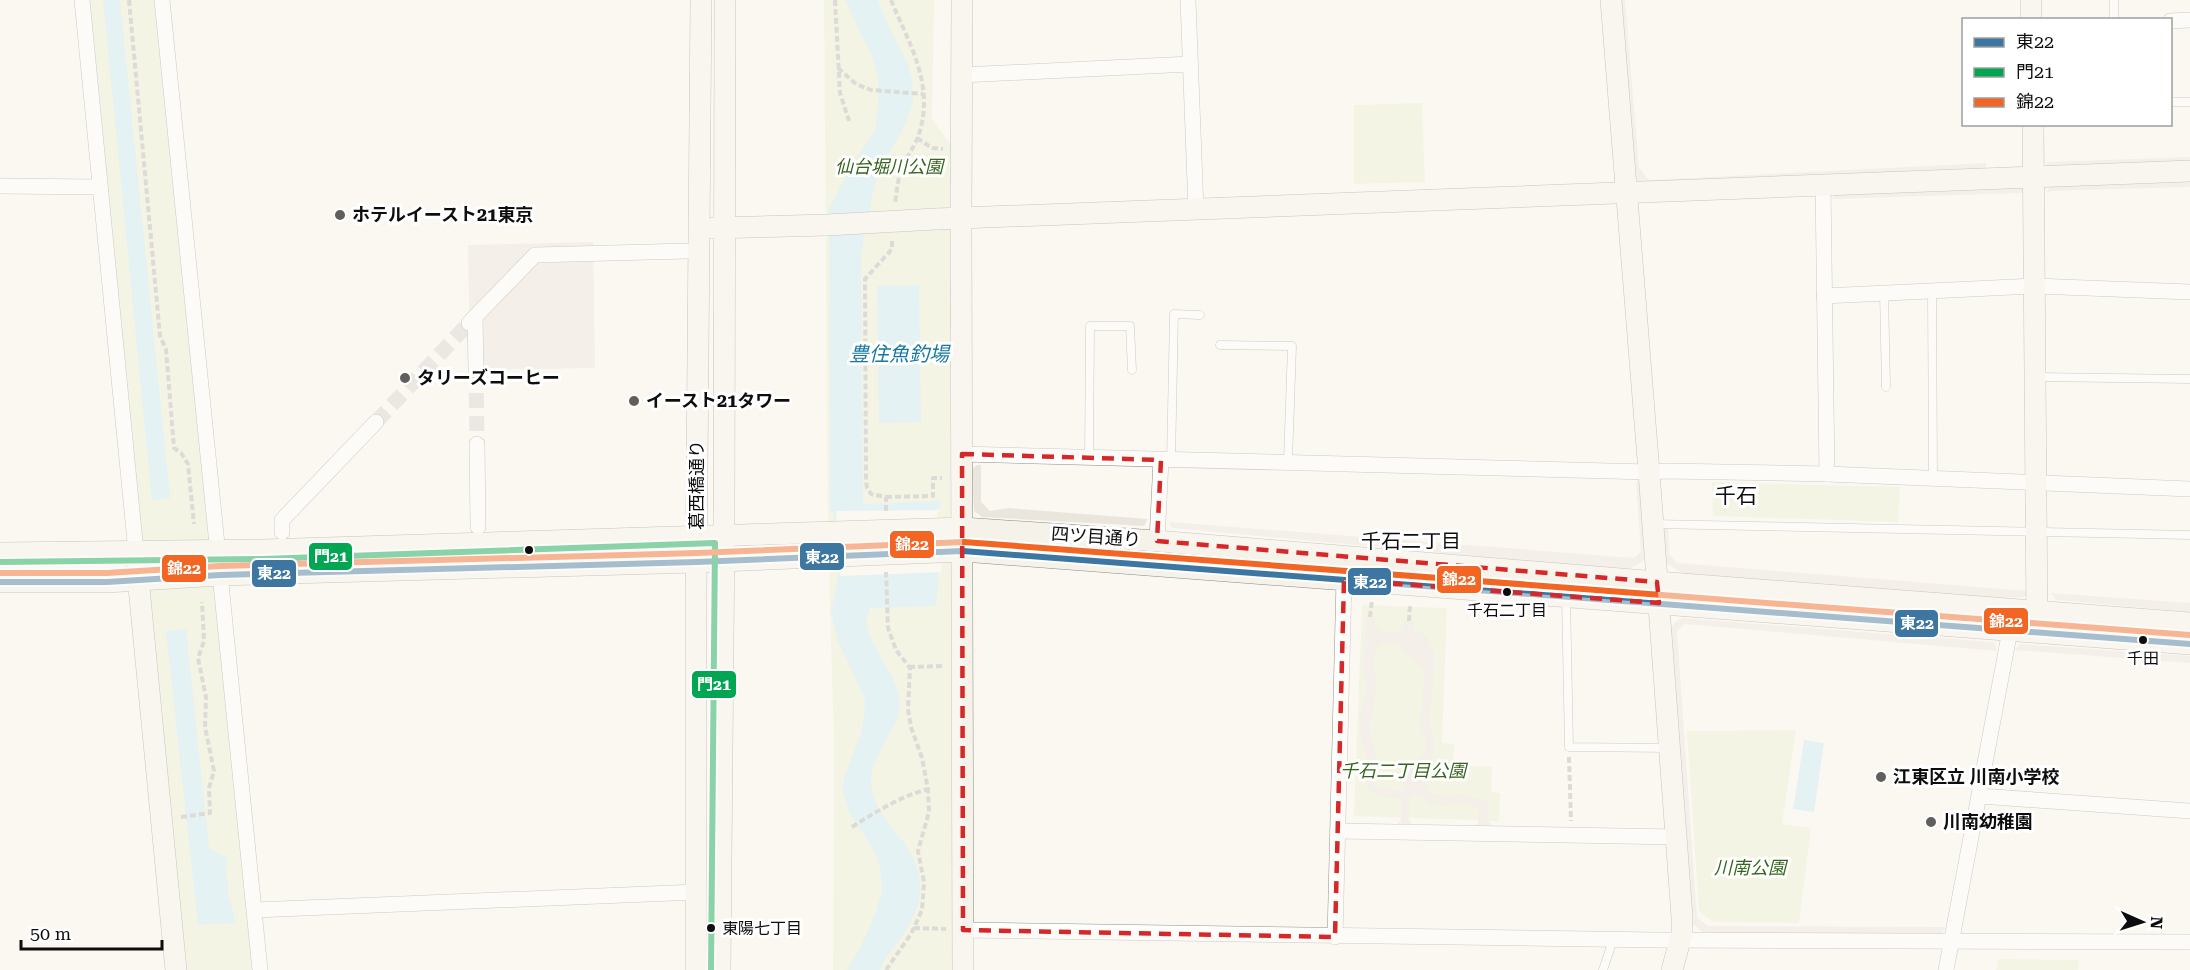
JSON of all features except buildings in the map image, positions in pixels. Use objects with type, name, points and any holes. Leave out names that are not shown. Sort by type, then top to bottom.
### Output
[{"type":"main road","name":"葛西橋通り","points":[[696,970],[701,0]]},
{"type":"main road","name":"葛西橋通り","points":[[720,970],[724,561],[724,0]]},
{"type":"main road","points":[[962,0],[962,478],[956,528],[956,551],[963,665],[955,934],[963,970]]},
{"type":"main road","points":[[1611,0],[1682,917],[1683,933],[1672,970]]},
{"type":"main road","points":[[2031,0],[2031,18]]},
{"type":"main road","points":[[2033,126],[2037,632]]},
{"type":"main road","points":[[699,228],[826,225],[2190,171]]},
{"type":"main road","name":"四ツ目通り","points":[[0,553],[140,552],[956,528],[1157,541],[2010,630],[2190,644]]},
{"type":"main road","name":"四ツ目通り","points":[[0,582],[107,582],[216,575],[697,562],[956,551],[1566,596],[1658,592],[2037,610],[2190,622]]},
{"type":"main road","points":[[140,552],[176,970]]},
{"type":"street","points":[[82,0],[140,552]]},
{"type":"street","points":[[162,0],[216,575],[260,970]]},
{"type":"street","points":[[1188,0],[1196,210]]},
{"type":"street","points":[[2172,21],[2190,20]]},
{"type":"street","points":[[962,75],[1190,64]]},
{"type":"street","points":[[0,186],[100,187]]},
{"type":"street","points":[[1823,186],[1827,474]]},
{"type":"street","points":[[476,370],[472,320],[535,255],[687,251]]},
{"type":"street","points":[[1824,296],[2035,286],[2190,292]]},
{"type":"street","points":[[282,532],[282,520],[376,422]]},
{"type":"street","points":[[477,444],[478,527]]},
{"type":"street","points":[[962,454],[1649,472],[1827,474],[2190,489]]},
{"type":"street","points":[[1157,541],[1166,460]]},
{"type":"street","points":[[1335,936],[1344,580]]},
{"type":"street","points":[[1947,970],[2010,630]]},
{"type":"street","points":[[1980,796],[2190,811]]},
{"type":"street","points":[[1338,831],[1676,837]]},
{"type":"street","points":[[255,910],[697,892]]},
{"type":"street","points":[[955,934],[2190,942]]},
{"type":"lane","points":[[2114,0],[2114,18]]},
{"type":"lane","points":[[2172,102],[2190,102]]},
{"type":"lane","points":[[1932,291],[1933,478]]},
{"type":"lane","points":[[1884,293],[1886,387]]},
{"type":"lane","points":[[1166,460],[1174,314],[1200,315]]},
{"type":"lane","points":[[1089,458],[1090,326],[1130,326],[1131,370]]},
{"type":"lane","points":[[1220,345],[1292,346],[1288,461]]},
{"type":"lane","points":[[2036,377],[2190,379]]},
{"type":"lane","points":[[1651,524],[2190,535]]},
{"type":"lane","points":[[1566,596],[1569,747],[1669,748]]},
{"type":"lane","points":[[1603,970],[1613,940]]},
{"type":"path","points":[[129,0],[160,336],[166,349],[174,448],[181,453],[188,464],[194,525]]},
{"type":"path","points":[[835,0],[840,93],[849,121]]},
{"type":"path","points":[[891,0],[922,77],[922,120],[917,138],[901,170],[895,203]]},
{"type":"path","points":[[838,68],[856,84],[871,90],[921,93]]},
{"type":"path","points":[[917,138],[932,148],[962,150]]},
{"type":"path","points":[[892,238],[892,249],[865,279],[867,488],[872,494],[886,496],[933,496],[933,478],[962,478]]},
{"type":"path","points":[[886,496],[886,502]]},
{"type":"path","points":[[1370,616],[1372,596]]},
{"type":"path","points":[[1409,621],[1410,599]]},
{"type":"path","points":[[181,816],[210,813],[209,789],[214,771],[205,727],[206,697],[198,658],[204,641],[202,602]]},
{"type":"path","points":[[886,609],[889,633],[896,650],[909,667],[911,674],[908,709],[911,727],[922,758],[928,789],[929,812],[918,851],[923,873],[922,909],[914,928],[886,970]]},
{"type":"path","points":[[909,667],[963,665]]},
{"type":"path","points":[[1569,747],[1572,835]]},
{"type":"path","points":[[852,827],[886,805],[928,789]]},
{"type":"path","points":[[914,928],[947,929],[955,934]]},
{"type":"highlighted area","points":[[962,454],[1161,460],[1157,541],[1657,582],[1659,603],[1344,580],[1335,937],[963,930]]},
{"type":"green space","points":[[89,0],[155,0],[253,970],[184,970]]},
{"type":"green space","name":"仙台堀川公園","points":[[824,0],[934,0],[932,119],[951,145],[950,501],[954,970],[833,970],[834,745],[828,539]]},
{"type":"green space","points":[[1422,103],[1425,182],[1354,184],[1354,105]]},
{"type":"green space","points":[[1712,482],[1900,487],[1898,522],[1713,516]]},
{"type":"green space","name":"千石二丁目公園","points":[[1362,605],[1447,608],[1442,743],[1454,744],[1453,765],[1492,767],[1491,792],[1500,793],[1499,821],[1354,816]]},
{"type":"green space","name":"川南公園","points":[[1796,730],[1782,824],[1811,828],[1799,923],[1713,922],[1699,911],[1687,731]]},
{"type":"green space","points":[[1998,959],[2079,960],[2078,970],[1996,970]]},
{"type":"shaded area","points":[[1618,0],[1625,0],[1639,168],[1649,180],[1986,163],[1986,171],[1641,184],[1634,177]]},
{"type":"shaded area","points":[[2190,157],[2190,162],[2048,166],[2046,162]]},
{"type":"shaded area","points":[[2190,182],[2190,187],[2051,191],[2047,193],[2052,186]]},
{"type":"shaded area","points":[[2026,188],[2026,195],[2022,193],[1832,199],[1836,194]]},
{"type":"shaded area","points":[[593,242],[595,368],[470,370],[468,245]]},
{"type":"shaded area","points":[[981,465],[981,502],[990,511],[1008,508],[1148,519],[1144,526],[982,517],[974,511],[972,469]]},
{"type":"shaded area","points":[[1636,482],[1640,483],[1647,552],[1642,562],[1627,570],[1172,528],[1169,524],[1170,522],[1634,558],[1641,551]]},
{"type":"shaded area","points":[[1664,526],[1668,527],[1669,554],[1677,563],[2028,591],[2030,593],[2023,597],[1996,598],[1684,574],[1667,564],[1661,530]]},
{"type":"shaded area","points":[[2051,593],[2190,603],[2190,612],[2056,600]]},
{"type":"shaded area","points":[[1375,616],[1376,626],[1386,632],[1398,632],[1405,621],[1413,621],[1414,630],[1426,636],[1434,650],[1435,671],[1429,720],[1435,741],[1431,758],[1424,768],[1424,780],[1433,794],[1445,796],[1460,794],[1470,798],[1488,800],[1487,818],[1491,825],[1475,826],[1478,823],[1478,809],[1460,803],[1446,806],[1432,804],[1421,795],[1410,797],[1409,820],[1412,824],[1397,824],[1401,820],[1401,799],[1378,796],[1367,787],[1366,756],[1360,734],[1361,712],[1367,688],[1363,667],[1367,617]],"holes":[[[1384,644],[1398,645],[1425,670],[1420,723],[1427,745],[1422,756],[1408,770],[1402,791],[1379,788],[1373,782],[1376,756],[1370,728],[1377,684],[1373,663],[1377,648]]]},
{"type":"shaded area","points":[[1682,618],[1994,642],[1997,651],[1685,624],[1677,631],[1697,917],[1708,926],[1946,927],[1940,935],[1703,933],[1690,921],[1670,630],[1675,622]]},
{"type":"shaded area","points":[[2021,644],[2190,656],[2190,663],[2014,650]]},
{"type":"water","points":[[103,0],[120,0],[170,498],[152,500]]},
{"type":"water","points":[[845,0],[878,0],[908,65],[912,78],[913,101],[906,123],[884,162],[874,187],[861,254],[863,504],[940,501],[940,507],[934,512],[939,570],[936,606],[870,608],[867,619],[869,635],[892,678],[899,697],[897,719],[872,770],[871,782],[874,798],[911,853],[918,869],[920,886],[914,916],[880,970],[847,970],[875,915],[882,892],[881,872],[876,854],[849,812],[842,788],[860,737],[865,699],[838,641],[831,611],[838,576],[834,512],[830,511],[829,209],[846,176],[875,130],[878,105],[878,78],[873,59]]},
{"type":"water","name":"豊住魚釣場","points":[[919,285],[921,422],[879,423],[877,286]]},
{"type":"water","points":[[186,629],[209,848],[227,858],[229,902],[235,923],[198,925],[166,631]]},
{"type":"water","points":[[1804,740],[1824,743],[1814,812],[1793,809]]},
{"type":"pier","points":[[941,510],[937,513],[942,572],[840,576],[836,511]]},
{"type":"tunnel","points":[[376,422],[469,323]]},
{"type":"tunnel","points":[[476,370],[477,444]]},
{"type":"transit line","name":"錦22","points":[[0,573],[107,573],[220,566],[697,553],[964,542],[2190,635]]},
{"type":"transit line","name":"門21","points":[[0,562],[263,559],[715,543],[711,970]]},
{"type":"transit line","name":"東22","points":[[0,582],[107,582],[220,575],[697,562],[963,551],[2190,644]]},
{"type":"place","name":"ホテルイースト21東京","points":[[340,215]]},
{"type":"place","name":"タリーズコーヒー","points":[[405,378]]},
{"type":"place","name":"イースト21タワー","points":[[634,401]]},
{"type":"place","name":"千石二丁目","points":[[1507,592]]},
{"type":"place","name":"千田","points":[[2143,640]]},
{"type":"place","name":"江東区立 川南小学校","points":[[1881,777]]},
{"type":"place","name":"川南幼稚園","points":[[1931,822]]},
{"type":"place","name":"東陽七丁目","points":[[711,928]]},
{"type":"district","name":"千石","points":[[1736,496]]},
{"type":"district","name":"千石二丁目","points":[[1411,541]]}]
